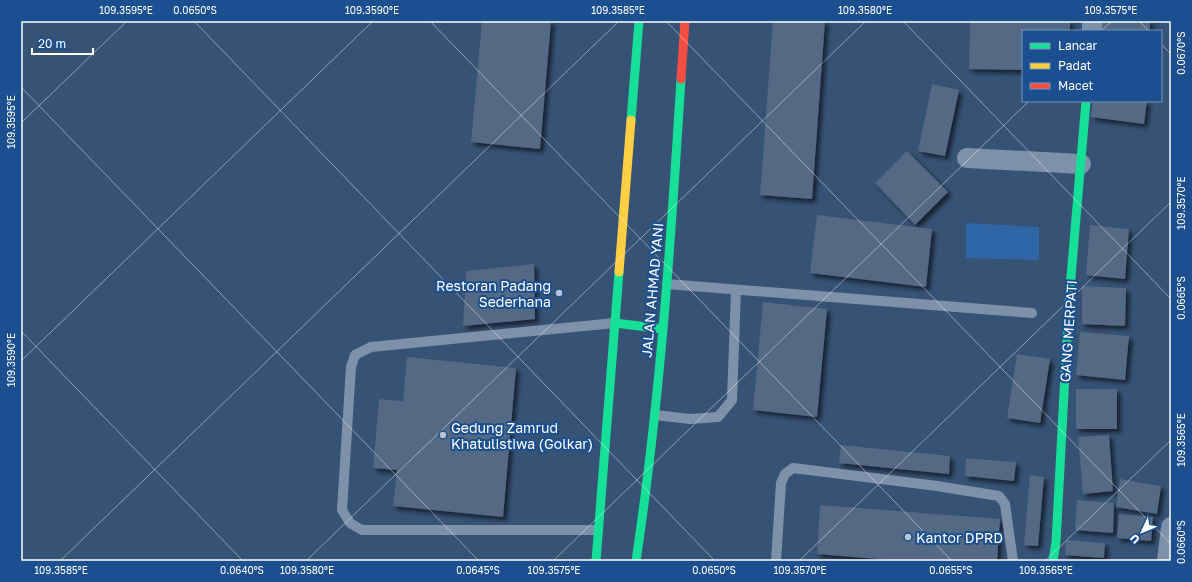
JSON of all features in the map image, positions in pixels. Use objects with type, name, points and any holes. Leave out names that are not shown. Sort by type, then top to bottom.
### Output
[{"type":"main road","points":[[596,561],[639,21]]},
{"type":"main road","name":"JALAN AHMAD YANI","points":[[636,561],[647,493],[663,329],[685,21]]},
{"type":"main road","name":"GANG MERPATI","points":[[1053,561],[1056,542],[1069,300],[1086,102]]},
{"type":"main road","points":[[615,323],[663,329]]},
{"type":"street","points":[[967,158],[1081,164]]},
{"type":"street","points":[[1167,561],[1171,526]]},
{"type":"lane","points":[[667,284],[1032,313]]},
{"type":"lane","points":[[655,415],[690,419],[718,417],[732,400],[736,290]]},
{"type":"lane","points":[[598,530],[362,530],[350,523],[342,510],[351,367],[355,355],[371,347],[615,323]]},
{"type":"lane","points":[[776,561],[781,483],[786,474],[793,468],[937,486],[999,496],[1005,504],[1013,561]]},
{"type":"shaded area","points":[[966,223],[1039,227],[1039,260],[966,258]]},
{"type":"building","points":[[482,21],[551,21],[540,149],[471,142]]},
{"type":"building","points":[[773,21],[825,21],[812,199],[760,195]]},
{"type":"building","points":[[970,21],[1070,21],[1070,30],[1022,30],[1022,70],[969,69]]},
{"type":"building","points":[[1102,21],[1150,21],[1150,30],[1101,30]]},
{"type":"building","points":[[932,84],[959,90],[945,156],[918,151]]},
{"type":"building","points":[[1093,102],[1147,102],[1144,124],[1091,117]]},
{"type":"building","points":[[907,151],[948,192],[915,225],[875,183]]},
{"type":"building","points":[[817,215],[932,229],[926,287],[810,273]]},
{"type":"building","points":[[1090,225],[1129,229],[1125,279],[1086,275]]},
{"type":"building","points":[[534,264],[535,319],[463,326],[466,271]]},
{"type":"building","points":[[1082,286],[1126,288],[1125,326],[1082,324]]},
{"type":"building","points":[[763,302],[827,309],[817,417],[753,410]]},
{"type":"building","points":[[1080,332],[1129,336],[1125,380],[1076,375]]},
{"type":"building","points":[[1017,354],[1050,359],[1040,423],[1007,418]]},
{"type":"building","name":"Gedung Zamrud Khatulistiwa (Golkar)","points":[[407,357],[516,368],[503,517],[393,506],[397,470],[373,468],[379,399],[403,401]]},
{"type":"building","points":[[1076,389],[1117,389],[1117,429],[1076,429]]},
{"type":"building","points":[[1109,435],[1113,491],[1083,494],[1078,437]]},
{"type":"building","points":[[841,445],[950,456],[949,474],[839,463]]},
{"type":"building","points":[[966,458],[1016,462],[1014,481],[965,476]]},
{"type":"building","points":[[1030,475],[1044,477],[1038,546],[1024,545]]},
{"type":"building","points":[[1120,479],[1161,486],[1157,514],[1116,507]]},
{"type":"building","points":[[1077,500],[1114,503],[1113,533],[1075,530]]},
{"type":"building","name":"Kantor DPRD","points":[[820,505],[1000,519],[997,561],[903,561],[817,554]]},
{"type":"building","points":[[1119,514],[1153,517],[1151,541],[1117,538]]},
{"type":"building","points":[[1066,540],[1105,543],[1104,558],[1065,555]]},
{"type":"traffic: fast","points":[[631,120],[639,21]]},
{"type":"traffic: fast","points":[[636,561],[652,441],[664,320],[681,79]]},
{"type":"traffic: fast","points":[[1053,561],[1056,542],[1069,300],[1086,102]]},
{"type":"traffic: fast","points":[[596,561],[619,272]]},
{"type":"traffic: fast","points":[[615,323],[663,329]]},
{"type":"traffic: slow","points":[[619,272],[631,120]]},
{"type":"traffic: jam","points":[[681,79],[685,21]]},
{"type":"place","name":"Restoran Padang Sederhana","points":[[559,293]]},
{"type":"place","name":"Gedung Zamrud Khatulistiwa (Golkar)","points":[[443,435]]},
{"type":"place","name":"Kantor DPRD","points":[[908,537]]}]
